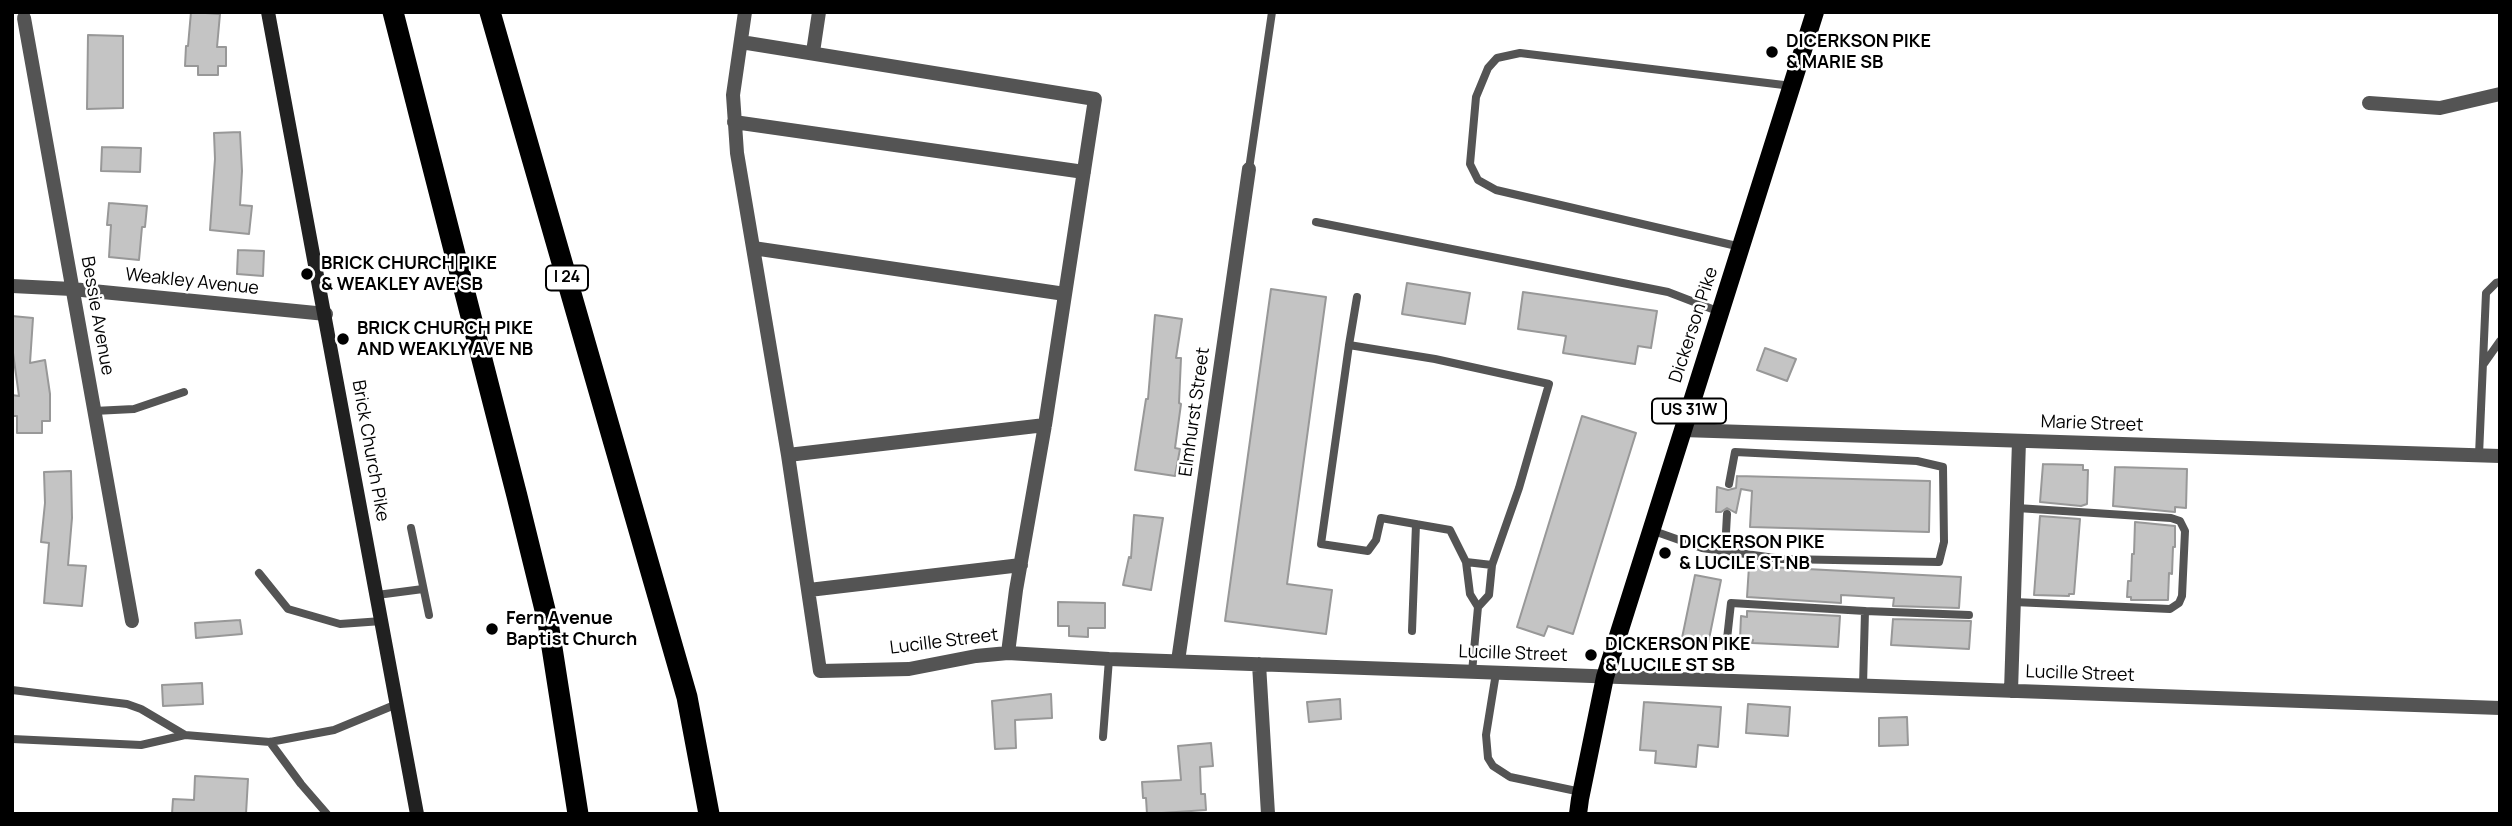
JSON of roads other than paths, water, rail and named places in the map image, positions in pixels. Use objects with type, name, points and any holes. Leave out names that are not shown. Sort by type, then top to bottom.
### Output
[{"type":"highway","points":[[393,12],[548,622],[578,814]]},
{"type":"highway","name":"I 24","points":[[490,12],[684,685],[709,814]]},
{"type":"main road","name":"Dickerson Pike","points":[[1578,814],[1605,677],[1815,12]]},
{"type":"street","name":"Brick Church Pike","points":[[268,12],[417,814]]},
{"type":"street","points":[[745,12],[733,96],[734,122],[809,590],[1021,565]]},
{"type":"street","points":[[813,52],[819,12]]},
{"type":"street","name":"Bessie Avenue","points":[[24,18],[132,621]]},
{"type":"street","points":[[741,42],[1095,99],[1008,653]]},
{"type":"street","points":[[2369,103],[2440,108],[2500,94]]},
{"type":"street","points":[[734,122],[1084,172]]},
{"type":"street","name":"Elmhurst Street","points":[[1178,661],[1249,169]]},
{"type":"street","points":[[753,248],[1065,294]]},
{"type":"street","name":"Weakley Avenue","points":[[12,286],[72,289],[326,314]]},
{"type":"street","points":[[788,455],[1045,425]]},
{"type":"street","name":"Marie Street","points":[[1682,430],[2500,456]]},
{"type":"street","points":[[2011,691],[2019,440]]},
{"type":"street","name":"Lucille Street","points":[[809,590],[820,671],[909,669],[976,656],[1008,653],[1110,659],[2500,708]]},
{"type":"street","points":[[1259,664],[1268,814]]},
{"type":"lane","points":[[1249,169],[1272,12]]},
{"type":"lane","points":[[1741,247],[1496,190],[1478,180],[1470,164],[1476,97],[1488,68],[1497,58],[1520,53],[1792,86]]},
{"type":"lane","points":[[1316,222],[1668,292],[1720,312]]},
{"type":"lane","points":[[2479,455],[2486,293],[2500,282]]},
{"type":"lane","points":[[1357,297],[1321,544],[1368,551],[1376,540],[1381,518],[1450,530],[1465,562],[1470,594],[1478,607],[1472,672]]},
{"type":"lane","points":[[2483,365],[2500,341]]},
{"type":"lane","points":[[1349,345],[1435,359],[1549,384],[1519,488],[1492,565],[1489,595],[1478,607]]},
{"type":"lane","points":[[94,411],[134,409],[184,392]]},
{"type":"lane","points":[[1651,530],[1702,548],[1782,559],[1938,562],[1944,542],[1943,467],[1917,461],[1735,452],[1729,484]]},
{"type":"lane","points":[[2014,602],[2170,609],[2179,603],[2182,596],[2185,531],[2180,521],[2171,518],[2017,508]]},
{"type":"lane","points":[[1726,551],[1727,514]]},
{"type":"lane","points":[[1412,631],[1416,524]]},
{"type":"lane","points":[[411,528],[429,615]]},
{"type":"lane","points":[[1465,562],[1492,565]]},
{"type":"lane","points":[[260,573],[288,609],[340,624],[382,621]]},
{"type":"lane","points":[[377,595],[423,589]]},
{"type":"lane","points":[[1726,648],[1731,603],[1969,615]]},
{"type":"lane","points":[[1863,686],[1865,611]]},
{"type":"lane","points":[[1103,737],[1110,659]]},
{"type":"lane","points":[[1496,673],[1486,735],[1488,758],[1493,766],[1510,777],[1581,792]]},
{"type":"lane","points":[[12,690],[127,704],[141,709],[185,735]]},
{"type":"lane","points":[[12,739],[141,745],[185,735],[270,742],[334,730],[397,704]]},
{"type":"lane","points":[[270,742],[327,814]]},
{"type":"place","name":"DICERKSON PIKE & MARIE SB","points":[[1772,52]]},
{"type":"place","name":"BRICK CHURCH PIKE & WEAKLEY AVE SB","points":[[307,274]]},
{"type":"place","name":"BRICK CHURCH PIKE AND WEAKLY AVE NB","points":[[343,339]]},
{"type":"place","name":"DICKERSON PIKE & LUCILE ST NB","points":[[1665,553]]},
{"type":"place","name":"Fern Avenue Baptist Church","points":[[492,629]]},
{"type":"place","name":"DICKERSON PIKE & LUCILE ST SB","points":[[1591,655]]}]
